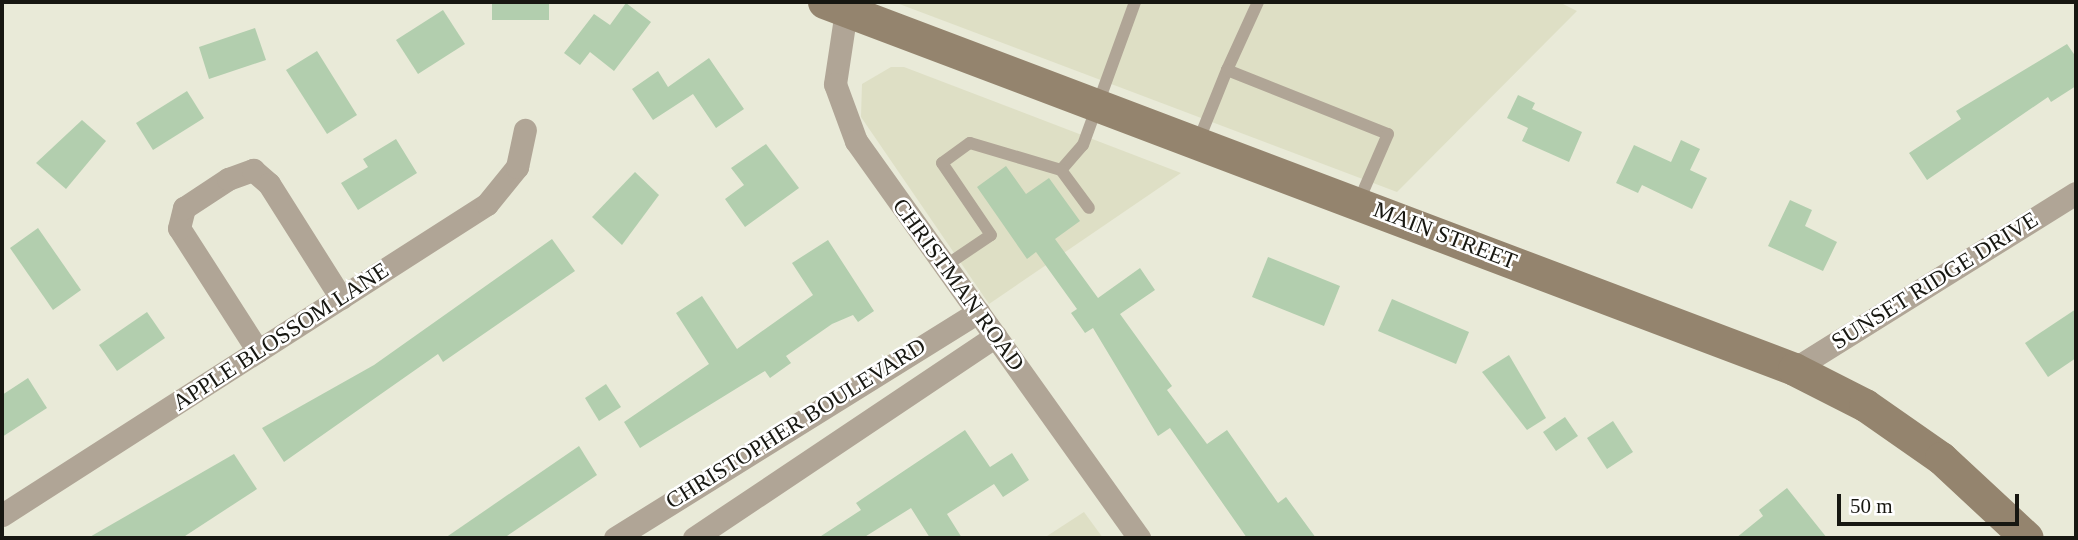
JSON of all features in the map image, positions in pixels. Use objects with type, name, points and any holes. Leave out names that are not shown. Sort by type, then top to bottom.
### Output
[{"type":"main road","name":"MAIN STREET","points":[[841,5],[1794,369],[1865,405],[1941,458],[2027,538]]},
{"type":"street","name":"CHRISTMAN ROAD","points":[[841,5],[835,68],[848,124],[945,266],[1139,538]]},
{"type":"street","name":"APPLE BLOSSOM LANE","points":[[2,515],[502,192],[517,167],[524,130]]},
{"type":"street","points":[[258,351],[179,228],[184,208],[228,179],[253,170],[269,184],[341,298]]},
{"type":"street","name":"SUNSET RIDGE DRIVE","points":[[1794,369],[2076,193]]},
{"type":"street","name":"CHRISTOPHER BOULEVARD","points":[[615,538],[978,312]]},
{"type":"street","name":"CHRISTOPHER BOULEVARD","points":[[694,538],[996,336]]},
{"type":"lane","points":[[1061,170],[1083,145],[1135,2]]},
{"type":"lane","points":[[1198,143],[1258,2]]},
{"type":"lane","points":[[1227,71],[1388,134],[1358,203]]},
{"type":"lane","points":[[945,266],[991,235],[942,163],[970,144],[1061,170],[1089,208]]},
{"type":"shaded area","points":[[894,2],[1559,2],[1577,11],[1397,192]]},
{"type":"shaded area","points":[[891,67],[904,67],[1181,173],[989,304],[861,117],[862,84]]},
{"type":"shaded area","points":[[1084,512],[1103,538],[1044,538]]},
{"type":"building","points":[[492,2],[549,2],[549,20],[492,20]]},
{"type":"building","points":[[626,3],[651,22],[614,71],[590,52],[580,65],[564,53],[594,14],[610,25]]},
{"type":"building","points":[[443,10],[465,44],[418,74],[396,40]]},
{"type":"building","points":[[255,28],[266,60],[209,79],[199,47]]},
{"type":"building","points":[[2067,44],[2076,57],[2076,86],[2051,102],[2048,97],[1927,180],[1909,153],[1961,119],[1956,111]]},
{"type":"building","points":[[317,51],[357,115],[327,134],[286,70]]},
{"type":"building","points":[[709,58],[744,109],[716,128],[693,94],[653,120],[632,89],[658,71],[668,87]]},
{"type":"building","points":[[187,91],[204,118],[153,150],[136,123]]},
{"type":"building","points":[[1518,95],[1535,103],[1532,109],[1582,132],[1569,162],[1522,141],[1528,128],[1507,118]]},
{"type":"building","points":[[82,120],[106,141],[66,189],[36,163]]},
{"type":"building","points":[[396,139],[417,173],[358,210],[341,183],[368,167],[363,159]]},
{"type":"building","points":[[1681,140],[1700,149],[1690,170],[1707,178],[1692,209],[1642,185],[1638,193],[1616,183],[1634,145],[1671,162]]},
{"type":"building","points":[[766,144],[799,188],[745,227],[725,199],[744,185],[731,168]]},
{"type":"building","points":[[1006,166],[1026,194],[1049,178],[1080,221],[1055,239],[1098,298],[1140,268],[1155,290],[1120,314],[1172,386],[1167,390],[1207,444],[1227,430],[1278,503],[1286,497],[1316,538],[1247,538],[1170,428],[1158,436],[1093,328],[1085,333],[1071,313],[1077,309],[1036,252],[1027,259],[977,187]]},
{"type":"building","points":[[635,172],[659,195],[622,245],[592,217]]},
{"type":"building","points":[[1790,200],[1812,210],[1805,226],[1837,242],[1823,271],[1768,246]]},
{"type":"building","points":[[38,228],[81,290],[53,310],[10,248]]},
{"type":"building","points":[[552,239],[575,271],[443,362],[438,354],[284,462],[262,428],[374,365]]},
{"type":"building","points":[[828,240],[874,311],[858,322],[853,315],[832,324],[786,356],[791,363],[770,378],[765,371],[640,448],[624,422],[709,364],[676,313],[702,296],[737,349],[813,295],[792,263]]},
{"type":"building","points":[[1268,257],[1340,286],[1324,326],[1252,297]]},
{"type":"building","points":[[1392,299],[1469,332],[1456,364],[1378,331]]},
{"type":"building","points":[[2076,309],[2076,358],[2048,377],[2025,343]]},
{"type":"building","points":[[147,312],[165,338],[117,371],[99,345]]},
{"type":"building","points":[[1509,355],[1546,418],[1527,430],[1482,372]]},
{"type":"building","points":[[28,378],[47,408],[2,437],[2,395]]},
{"type":"building","points":[[606,384],[621,407],[599,421],[585,398]]},
{"type":"building","points":[[1565,417],[1578,436],[1556,451],[1543,432]]},
{"type":"building","points":[[1613,421],[1633,452],[1607,469],[1587,438]]},
{"type":"building","points":[[965,430],[990,467],[1012,453],[1029,480],[1003,497],[994,484],[947,514],[962,538],[930,538],[911,508],[863,538],[818,538],[861,510],[856,503]]},
{"type":"building","points":[[579,446],[597,475],[504,538],[445,538]]},
{"type":"building","points":[[234,454],[257,489],[182,538],[88,538]]},
{"type":"building","points":[[1787,488],[1827,538],[1736,538],[1763,516],[1759,510]]}]
